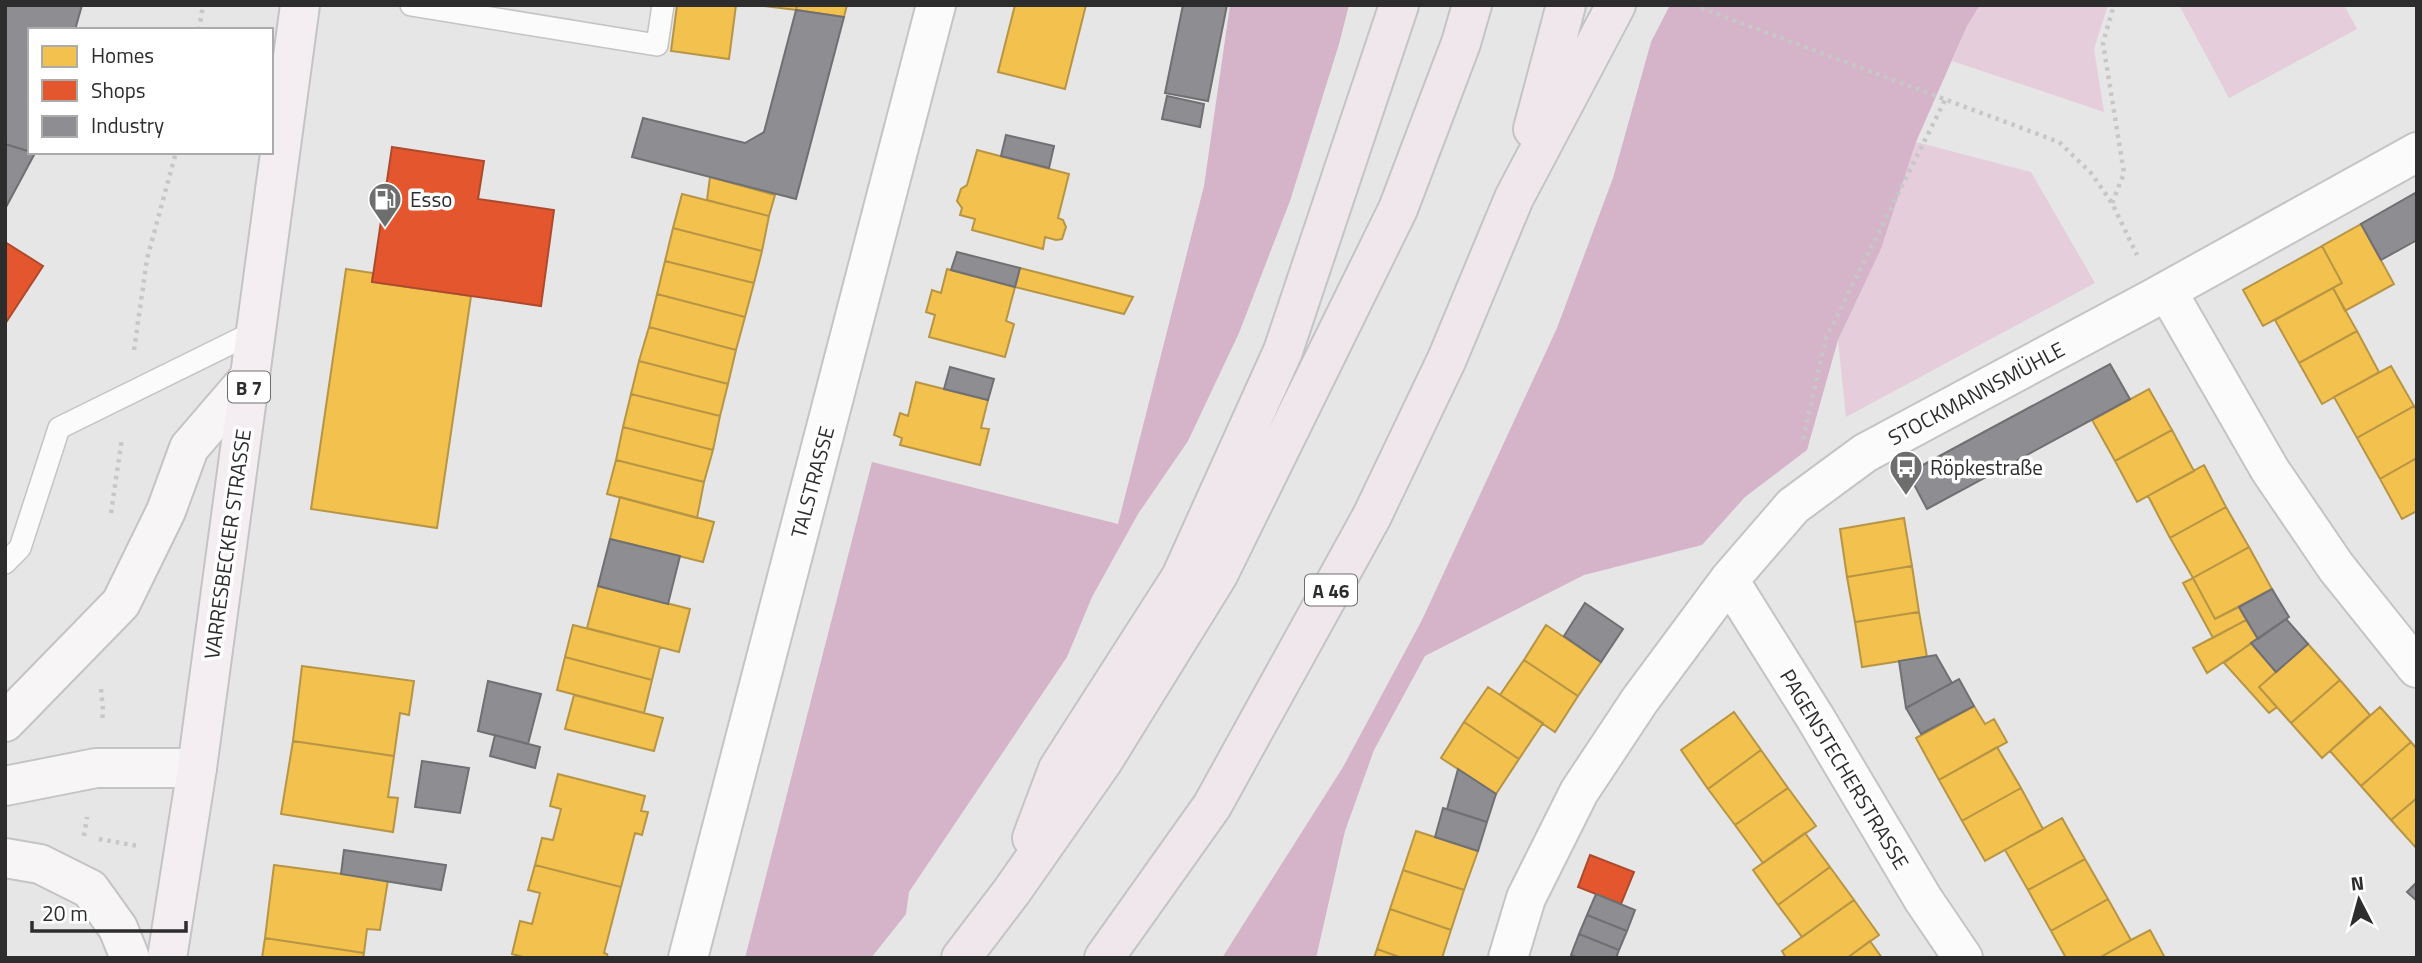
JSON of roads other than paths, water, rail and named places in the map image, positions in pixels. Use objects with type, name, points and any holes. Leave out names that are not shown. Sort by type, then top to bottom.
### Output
[{"type":"highway","points":[[1012,891],[1058,768],[1181,577],[1283,351],[1399,5]]},
{"type":"highway","points":[[961,958],[1012,891],[1103,761],[1218,575],[1398,209],[1461,43],[1472,5]]},
{"type":"highway","name":"A 46","points":[[1104,958],[1212,806],[1372,516],[1447,359],[1514,198],[1566,5]]},
{"type":"highway","points":[[1514,198],[1616,5]]},
{"type":"main road","name":"VARRESBECKER STRASSE","points":[[167,958],[197,768],[300,5]]},
{"type":"street","name":"TALSTRASSE","points":[[688,958],[936,5]]},
{"type":"street","name":"STOCKMANNSMÜHLE","points":[[1508,958],[1526,898],[1579,792],[1640,700],[1729,580],[1793,506],[1865,453],[2167,291],[2417,152]]},
{"type":"street","points":[[2167,291],[2278,480],[2336,567],[2417,668]]},
{"type":"street","points":[[5,722],[121,603],[166,511],[189,448],[250,377]]},
{"type":"street","name":"PAGENSTECHERSTRASSE","points":[[1729,580],[1816,719],[1923,899],[1963,958]]},
{"type":"street","points":[[5,786],[96,768],[197,768]]},
{"type":"street","points":[[5,858],[40,863],[90,889],[118,928],[130,958]]},
{"type":"lane","points":[[411,5],[657,45],[663,5]]},
{"type":"lane","points":[[5,563],[20,548],[58,428],[256,331]]},
{"type":"place","name":"Esso","points":[[385,229]]},
{"type":"place","name":"Röpkestraße","points":[[1906,497]]}]
